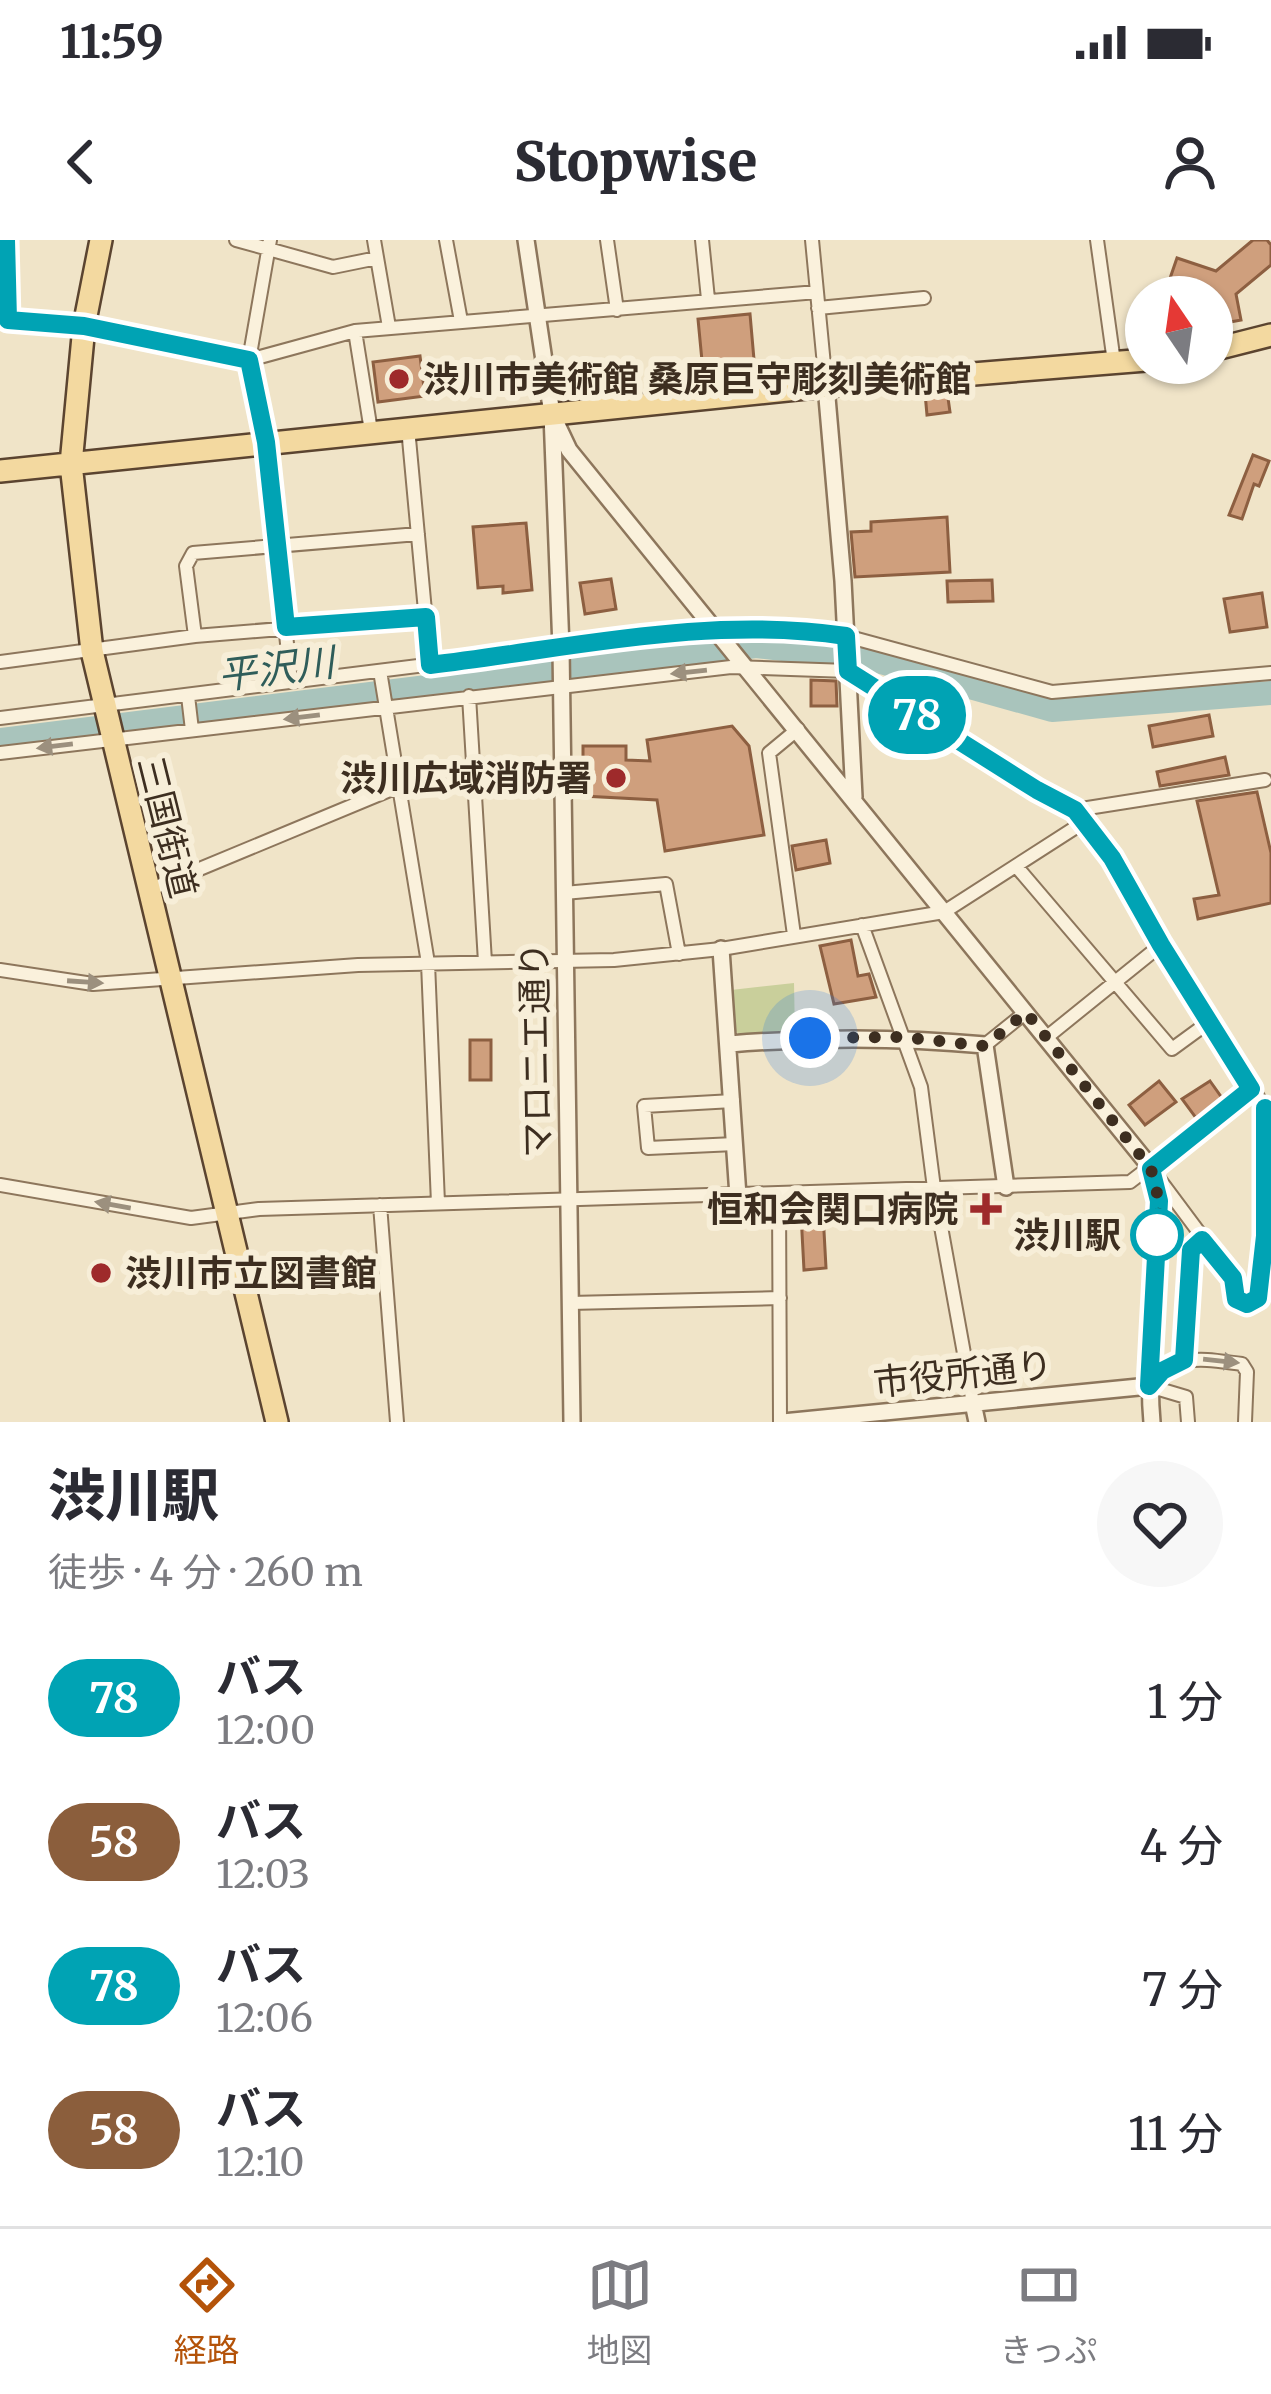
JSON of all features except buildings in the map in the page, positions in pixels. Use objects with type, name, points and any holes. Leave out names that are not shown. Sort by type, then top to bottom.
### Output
[{"type":"main road","name":"三国街道","points":[[100,240],[84,326],[71,464],[92,651],[277,1422]]},
{"type":"main road","points":[[1233,345],[1271,335]]},
{"type":"main road","points":[[0,471],[826,386],[1125,361]]},
{"type":"street","points":[[6,240],[4,321],[84,326],[249,360],[355,331],[817,292]]},
{"type":"street","points":[[236,240],[270,244],[333,267],[377,258]]},
{"type":"street","points":[[374,240],[389,328]]},
{"type":"street","points":[[446,240],[461,322]]},
{"type":"street","points":[[526,240],[552,414],[561,651]]},
{"type":"street","points":[[607,240],[616,310]]},
{"type":"street","points":[[702,240],[708,298]]},
{"type":"street","points":[[812,240],[846,638],[854,797]]},
{"type":"street","points":[[1097,240],[1114,362]]},
{"type":"street","points":[[270,244],[249,360],[266,442],[291,682]]},
{"type":"street","points":[[818,308],[924,298]]},
{"type":"street","points":[[355,331],[371,431]]},
{"type":"street","points":[[0,718],[192,729],[561,681],[744,664],[848,669],[1080,816],[1112,858],[1161,945],[1265,1108],[1265,1236],[1258,1298],[1247,1304],[1236,1299],[1233,1278],[1151,1169],[854,797],[798,729],[744,664],[717,632],[569,450],[552,414]]},
{"type":"street","points":[[408,428],[430,665]]},
{"type":"street","points":[[195,635],[188,558],[193,553],[418,534]]},
{"type":"street","points":[[0,662],[195,635],[426,617]]},
{"type":"street","points":[[0,753],[108,725],[188,697],[291,682],[380,676],[430,665],[780,628],[846,638],[1052,692],[1271,673]]},
{"type":"street","name":"マロニエ通り","points":[[561,651],[572,1422]]},
{"type":"street","points":[[380,676],[428,963],[438,1203]]},
{"type":"street","points":[[469,696],[485,962]]},
{"type":"street","points":[[188,697],[192,729]]},
{"type":"street","points":[[794,935],[769,753],[798,729]]},
{"type":"street","points":[[0,970],[93,985],[170,976],[565,961],[721,949],[944,912],[1016,866],[1080,816],[1265,780]]},
{"type":"street","points":[[148,890],[397,787],[473,783]]},
{"type":"street","points":[[1016,866],[1172,1048],[1209,1022]]},
{"type":"street","points":[[564,893],[665,884],[679,954]]},
{"type":"street","points":[[862,925],[921,1087],[934,1188],[977,1422]]},
{"type":"street","points":[[1047,1037],[1161,945]]},
{"type":"street","points":[[721,949],[738,1196]]},
{"type":"street","points":[[730,1044],[901,1037],[985,1046],[1026,1012]]},
{"type":"street","points":[[985,1046],[1006,1187]]},
{"type":"street","points":[[0,1185],[190,1218],[226,1211],[380,1205],[1130,1182],[1251,1089]]},
{"type":"street","points":[[733,1101],[644,1106],[648,1148],[735,1144]]},
{"type":"street","points":[[1151,1169],[1159,1201],[1149,1386],[1152,1422]]},
{"type":"street","points":[[779,1196],[782,1422]]},
{"type":"street","points":[[380,1205],[397,1422]]},
{"type":"street","points":[[1184,1360],[1191,1250],[1202,1240]]},
{"type":"street","points":[[570,1304],[780,1298]]},
{"type":"street","points":[[1149,1386],[1162,1371],[1184,1360],[1242,1364],[1247,1372],[1245,1422]]},
{"type":"street","points":[[1149,1386],[1186,1397],[1189,1422]]},
{"type":"street","name":"市役所通り","points":[[782,1422],[1149,1386]]},
{"type":"green space","points":[[794,983],[795,1035],[741,1037],[734,1029],[731,990]]},
{"type":"waterway","name":"平沢川","points":[[0,740],[756,646],[870,659],[1052,710],[1271,693]]},
{"type":"bus line","name":"78","points":[[6,240],[8,320],[84,326],[249,360],[266,442],[286,627],[426,617],[430,665],[715,629],[780,628],[846,636],[848,671],[1075,810],[1112,858],[1251,1089],[1151,1169],[1159,1201],[1149,1386],[1162,1371],[1184,1360],[1191,1250],[1202,1240],[1233,1278],[1236,1299],[1247,1304],[1258,1298],[1265,1236],[1265,1108]]},
{"type":"place","name":"渋川市美術館 桑原巨守彫刻美術館","points":[[399,379]]},
{"type":"place","name":"渋川広域消防署","points":[[616,778]]},
{"type":"place","name":"恒和会関口病院","points":[[986,1209]]},
{"type":"place","name":"渋川駅","points":[[1157,1235]]},
{"type":"place","name":"渋川市立図書館","points":[[101,1273]]},
{"type":"route","points":[[810,1038],[901,1037],[985,1046],[1026,1012],[1151,1169],[1159,1201],[1156,1247],[1157,1235]]}]
